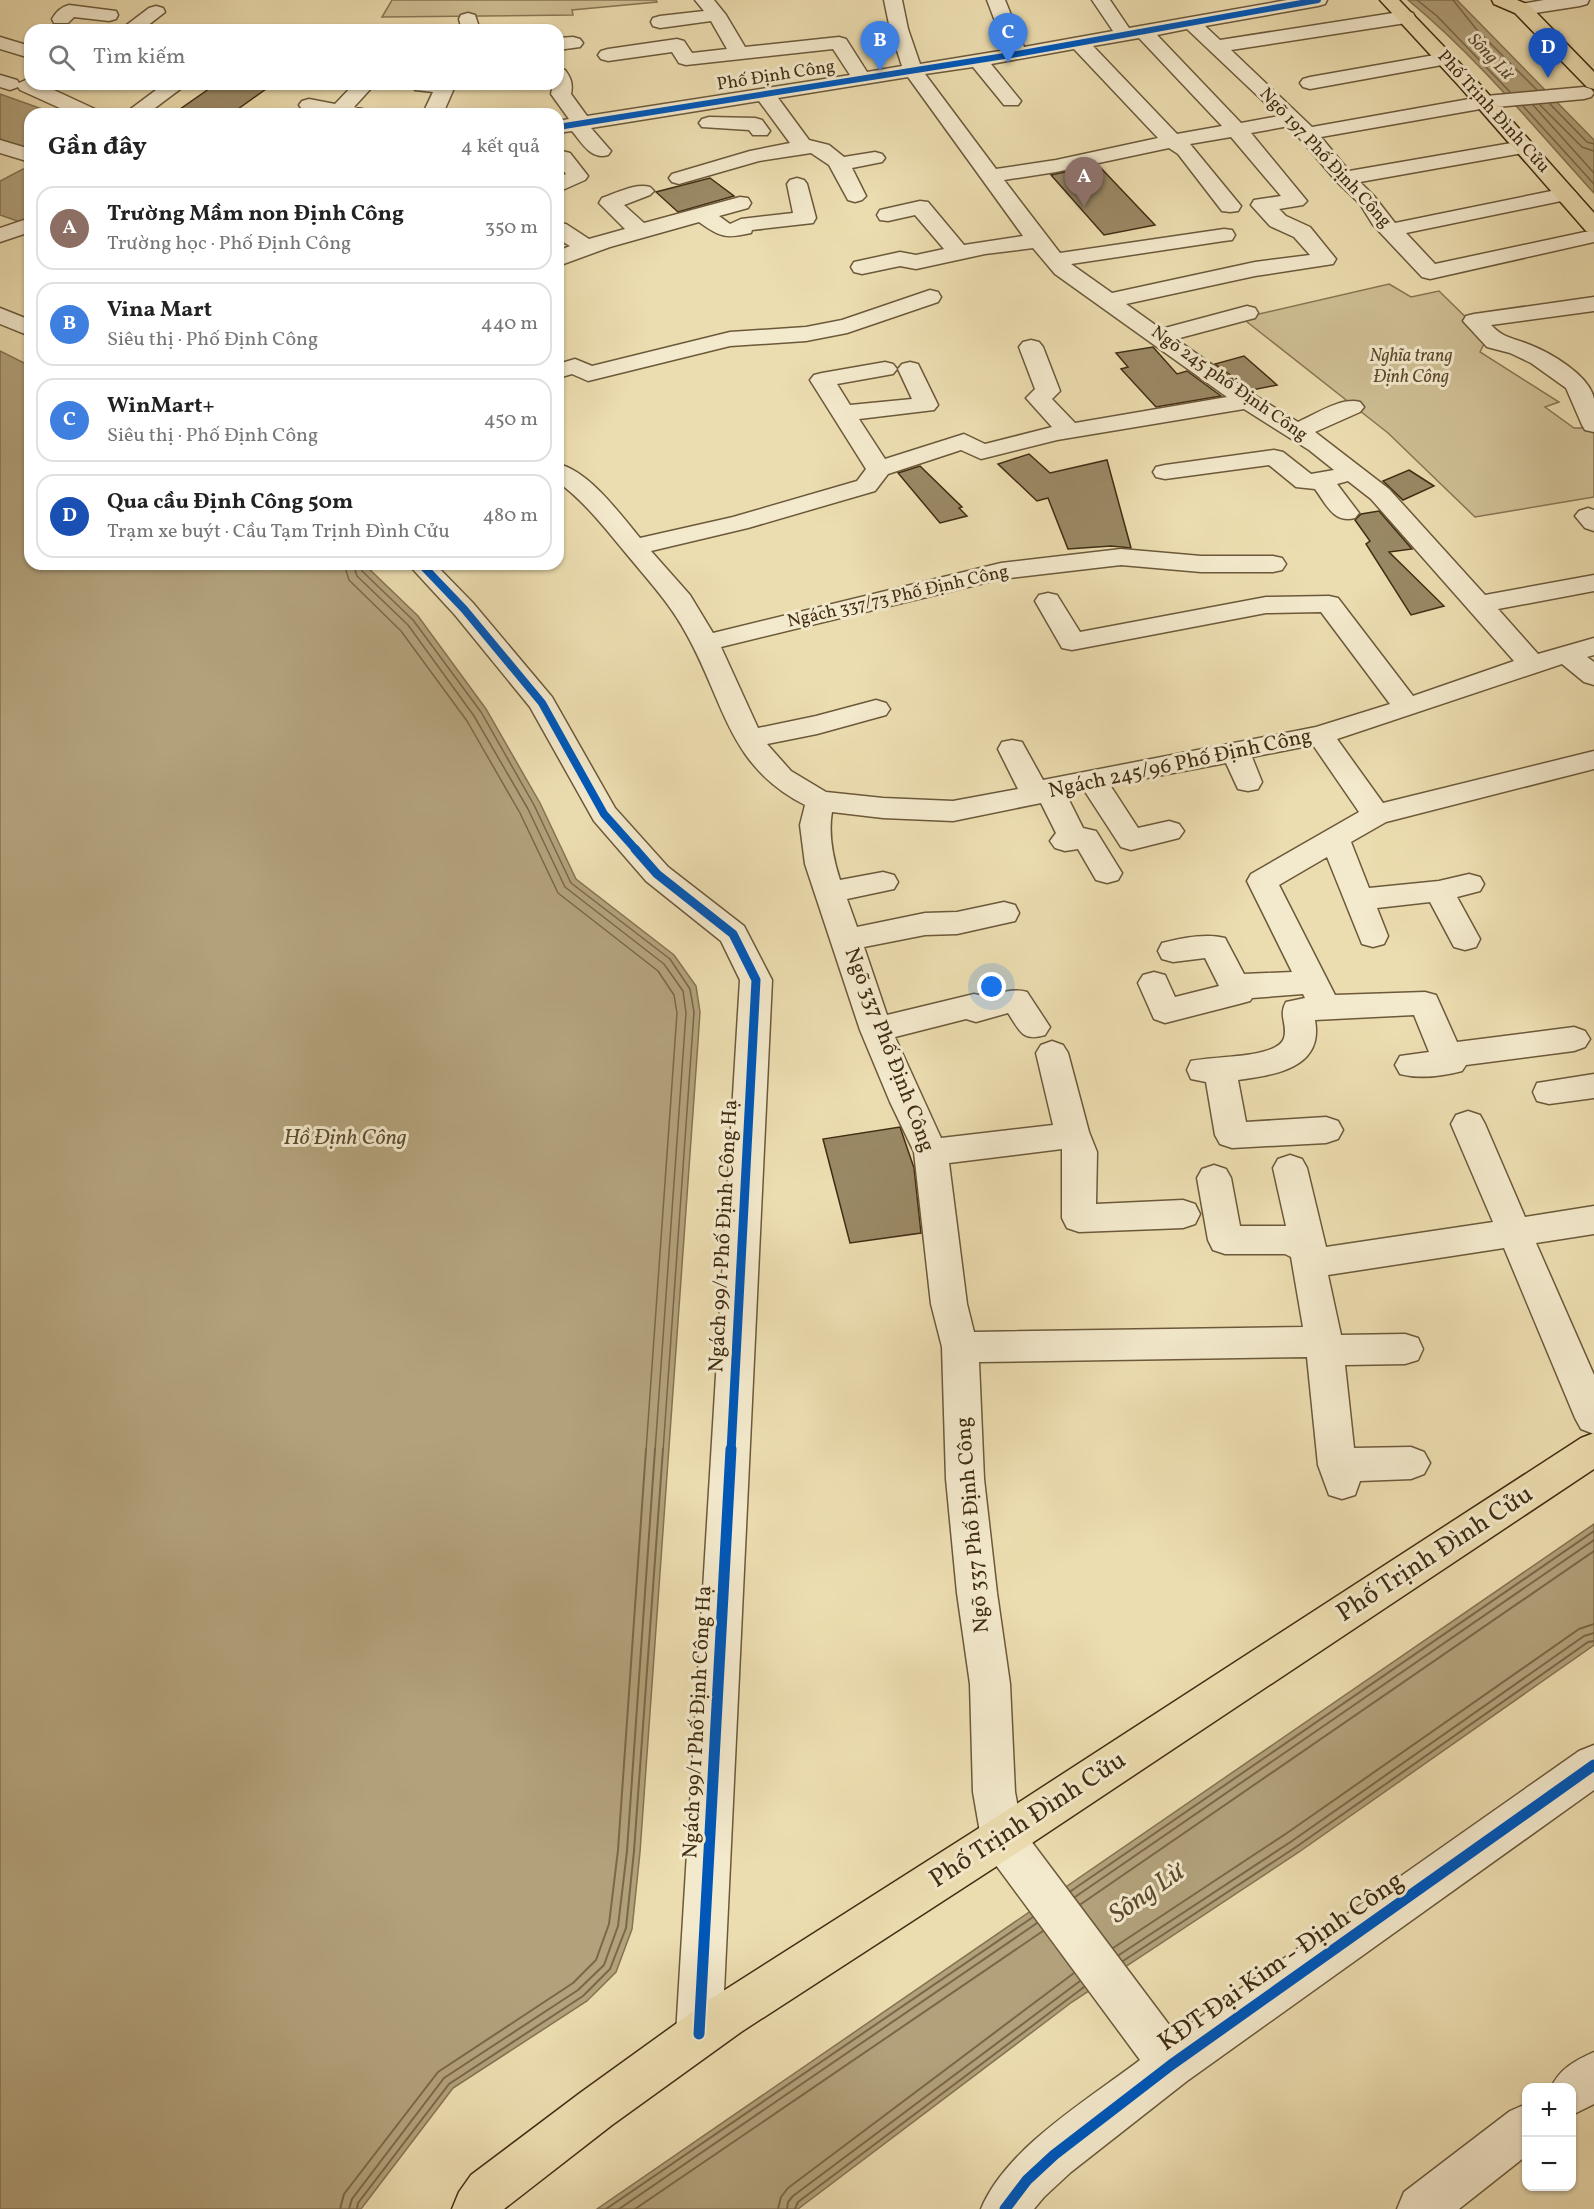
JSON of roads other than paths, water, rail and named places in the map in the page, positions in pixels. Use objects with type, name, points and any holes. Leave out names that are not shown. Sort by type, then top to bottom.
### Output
[{"type":"main road","name":"Phố Trịnh Đình Cửu","points":[[1389,0],[1446,59],[1495,101],[1522,147],[1594,226]]},
{"type":"main road","points":[[1501,0],[1522,9],[1585,91]]},
{"type":"main road","name":"Phố Trịnh Đình Cửu","points":[[476,2209],[488,2192],[699,2034],[1594,1449]]},
{"type":"street","points":[[71,0],[116,6]]},
{"type":"street","points":[[704,0],[717,15],[739,52]]},
{"type":"street","name":"Ngõ 245 phố Định Công","points":[[893,0],[899,29],[913,71],[1054,260],[1063,269],[1248,401],[1296,432],[1380,494],[1532,664]]},
{"type":"street","points":[[996,0],[1017,54]]},
{"type":"street","points":[[1101,0],[1236,130],[1296,201],[1262,205],[1278,221],[1302,232],[1329,262],[1256,269],[1108,301]]},
{"type":"street","name":"Ngõ 197 Phố Định Công","points":[[1196,0],[1200,22],[1216,46],[1300,127],[1430,272],[1594,236]]},
{"type":"street","name":"Phố Định Công","points":[[572,124],[705,118],[765,95],[1017,54],[1200,22],[1290,3],[1318,0]]},
{"type":"street","points":[[1522,9],[1580,0]]},
{"type":"street","points":[[61,19],[69,11],[116,6]]},
{"type":"street","points":[[100,24],[116,6]]},
{"type":"street","points":[[138,24],[156,12]]},
{"type":"street","points":[[655,48],[651,25],[717,15]]},
{"type":"street","points":[[1216,46],[1406,17]]},
{"type":"street","points":[[0,43],[24,50]]},
{"type":"street","points":[[608,55],[677,45],[686,59],[739,52],[752,54],[839,43],[862,79]]},
{"type":"street","points":[[1079,43],[1172,141],[1185,150],[1230,206]]},
{"type":"street","points":[[1310,83],[1446,59]]},
{"type":"street","points":[[978,60],[1011,101]]},
{"type":"street","points":[[3,84],[24,78]]},
{"type":"street","points":[[36,90],[76,108]]},
{"type":"street","points":[[143,108],[168,90]]},
{"type":"street","points":[[351,108],[361,90]]},
{"type":"street","points":[[436,108],[443,90]]},
{"type":"street","points":[[562,90],[561,94],[572,124],[601,151]]},
{"type":"street","points":[[991,176],[1066,164],[1236,130],[1300,127],[1585,91]]},
{"type":"street","points":[[765,95],[794,131],[802,146]]},
{"type":"street","points":[[309,105],[326,108]]},
{"type":"street","points":[[705,118],[755,124],[760,131]]},
{"type":"street","points":[[0,146],[24,154]]},
{"type":"street","points":[[679,178],[757,155],[789,151],[802,146],[820,147],[839,164],[855,196]]},
{"type":"street","points":[[1344,177],[1522,147]]},
{"type":"street","points":[[564,158],[578,176],[564,183]]},
{"type":"street","points":[[839,164],[875,158]]},
{"type":"street","points":[[564,257],[586,247],[703,215],[734,195],[705,171]]},
{"type":"street","points":[[640,231],[610,203],[643,191]]},
{"type":"street","points":[[703,215],[726,231],[743,228],[741,225],[805,218],[803,192]]},
{"type":"street","points":[[1391,230],[1566,194]]},
{"type":"street","points":[[888,215],[920,207],[958,252]]},
{"type":"street","points":[[0,218],[24,226]]},
{"type":"street","points":[[0,236],[24,228]]},
{"type":"street","points":[[564,233],[586,247]]},
{"type":"street","points":[[1054,260],[1224,235]]},
{"type":"street","points":[[862,267],[910,257],[1038,241]]},
{"type":"street","points":[[564,369],[575,366],[588,374],[730,339],[820,331],[847,326],[939,301],[910,257]]},
{"type":"street","points":[[1594,304],[1474,321],[1495,342],[1518,348],[1539,358],[1576,384],[1594,425]]},
{"type":"street","points":[[806,309],[820,331]]},
{"type":"street","points":[[1160,336],[1247,313]]},
{"type":"street","points":[[0,315],[24,327]]},
{"type":"street","points":[[1031,347],[1048,391],[1038,398],[1069,431]]},
{"type":"street","points":[[879,469],[822,380],[885,369]]},
{"type":"street","points":[[844,413],[926,405],[910,369]]},
{"type":"street","points":[[634,547],[739,523],[866,486],[879,469],[964,441],[981,452],[1069,431],[1248,401]]},
{"type":"street","points":[[1296,432],[1352,407]]},
{"type":"street","points":[[1165,472],[1274,457],[1305,482],[1322,481],[1352,472]]},
{"type":"street","points":[[564,476],[588,495],[683,606],[721,674],[748,740],[765,765],[798,791],[820,801]]},
{"type":"street","points":[[1322,481],[1346,513]]},
{"type":"street","name":"Ngách 337/73 Phố Định Công","points":[[704,643],[1001,571],[1121,557],[1201,564],[1262,564],[1278,606]]},
{"type":"street","name":"Ngách 99/1 Phố Định Công Hạ","points":[[427,570],[464,609],[542,703],[604,814],[657,874],[733,934],[756,980],[699,2034]]},
{"type":"street","points":[[1477,605],[1594,583]]},
{"type":"street","points":[[1048,601],[1072,642],[1266,606],[1329,604],[1407,708]]},
{"type":"street","points":[[1532,664],[1594,646]]},
{"type":"street","points":[[1566,653],[1594,675]]},
{"type":"street","name":"Ngách 245/96 Phố Định Công","points":[[820,801],[883,808],[953,811],[1092,780],[1320,735],[1407,708],[1532,664]]},
{"type":"street","points":[[748,740],[876,709]]},
{"type":"street","points":[[1320,735],[1376,815]]},
{"type":"street","points":[[1011,749],[1042,792],[1069,840],[1086,837],[1107,873]]},
{"type":"street","points":[[1236,752],[1248,782]]},
{"type":"street","points":[[1320,994],[1262,881],[1376,815],[1594,760]]},
{"type":"street","points":[[1092,780],[1131,840],[1169,831]]},
{"type":"street","name":"Ngõ 337 Phố Định Công","points":[[820,801],[815,825],[816,847],[830,892],[876,1030],[906,1102],[932,1152],[949,1304],[960,1347],[965,1479],[977,1593],[990,1684],[994,1792],[1002,1838]]},
{"type":"street","points":[[1335,839],[1373,936]]},
{"type":"street","points":[[830,892],[883,882]]},
{"type":"street","points":[[1358,900],[1439,891],[1469,884]]},
{"type":"street","points":[[1439,891],[1465,939]]},
{"type":"street","points":[[846,940],[925,924],[957,923],[1004,913]]},
{"type":"street","points":[[1154,983],[1165,1011],[1239,993],[1214,946],[1173,951]]},
{"type":"street","points":[[1233,983],[1250,987],[1320,994],[1360,1008],[1425,1003],[1451,1062],[1411,1065]]},
{"type":"street","points":[[1320,994],[1297,1010],[1301,1032],[1298,1047],[1286,1059],[1211,1070],[1232,1135],[1326,1130]]},
{"type":"street","points":[[876,1030],[974,1005],[976,1010],[1016,1000],[1043,1040],[1080,1152],[1079,1218],[1183,1214]]},
{"type":"street","points":[[1447,1055],[1575,1039]]},
{"type":"street","points":[[1549,1092],[1594,1086]]},
{"type":"street","points":[[1468,1124],[1594,1418]]},
{"type":"street","points":[[932,1152],[1074,1136]]},
{"type":"street","points":[[1290,1168],[1325,1346],[1339,1474],[1411,1463]]},
{"type":"street","points":[[1214,1178],[1225,1240],[1290,1240],[1308,1257],[1516,1234],[1594,1220]]},
{"type":"street","points":[[960,1347],[1325,1346],[1405,1350]]},
{"type":"street","name":"KĐT Đại Kim - Định Công","points":[[1005,2209],[1027,2180],[1054,2155],[1171,2065],[1594,1765]]},
{"type":"street","points":[[1002,1838],[1132,2009],[1171,2065]]},
{"type":"street","points":[[1576,2089],[1594,2074]]},
{"type":"street","points":[[1421,2209],[1522,2131]]},
{"type":"water","name":"Sông Lừ","points":[[1408,0],[1457,0],[1594,140],[1594,193],[1481,68]]},
{"type":"water","points":[[0,94],[39,108],[24,108],[24,150],[0,142]]},
{"type":"water","points":[[24,169],[24,222],[0,215],[0,181]]},
{"type":"water","name":"Hồ Định Công","points":[[0,351],[24,363],[24,570],[370,570],[418,616],[486,709],[540,803],[576,879],[674,955],[696,986],[700,1012],[640,1852],[632,1929],[616,1972],[587,2001],[453,2088],[361,2209],[0,2209]]},
{"type":"water","name":"Sông Lừ","points":[[1594,1524],[1594,1645],[1299,1852],[1072,2002],[798,2209],[597,2209]]},
{"type":"place","name":"WinMart+","points":[[1008,63]]},
{"type":"place","name":"Vina Mart","points":[[880,71]]},
{"type":"place","name":"Qua cầu Định Công 50m","points":[[1548,78]]},
{"type":"place","name":"Trường Mầm non Định Công","points":[[1084,207]]},
{"type":"park label","name":"Nghĩa trang Định Công","points":[[1411,366]]}]
